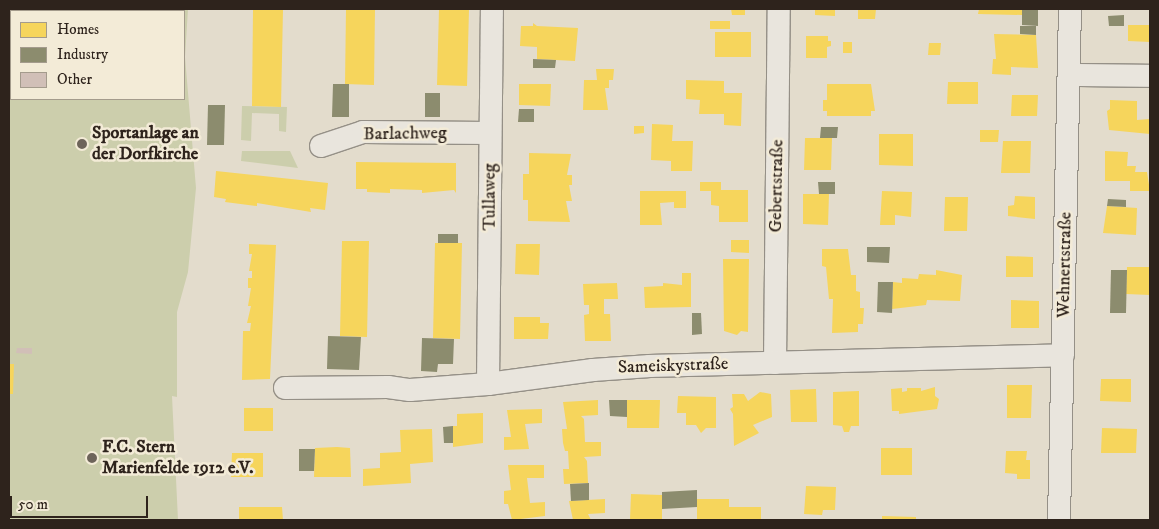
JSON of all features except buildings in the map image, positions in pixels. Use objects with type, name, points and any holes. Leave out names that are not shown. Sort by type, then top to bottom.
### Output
[{"type":"street","name":"Tullaweg","points":[[488,384],[492,9]]},
{"type":"street","name":"Gebertstraße","points":[[775,363],[779,9]]},
{"type":"street","name":"Wehnertstraße","points":[[1059,520],[1070,9]]},
{"type":"street","points":[[1069,75],[1150,76]]},
{"type":"street","name":"Barlachweg","points":[[321,146],[363,132],[490,133]]},
{"type":"street","name":"Sameiskystraße","points":[[285,388],[388,387],[410,390],[488,384],[623,367],[1063,355]]},
{"type":"green space","points":[[9,9],[188,9],[185,57],[196,188],[188,272],[177,312],[177,397],[172,396],[178,520],[9,520]]},
{"type":"green space","points":[[242,106],[287,107],[286,132],[279,131],[279,114],[252,113],[251,141],[241,140]]},
{"type":"green space","points":[[242,151],[290,151],[298,168],[241,161]]},
{"type":"place","name":"Sportanlage an der Dorfkirche","points":[[82,144]]},
{"type":"place","name":"F.C. Stern Marienfelde 1912 e.V.","points":[[92,458]]}]
